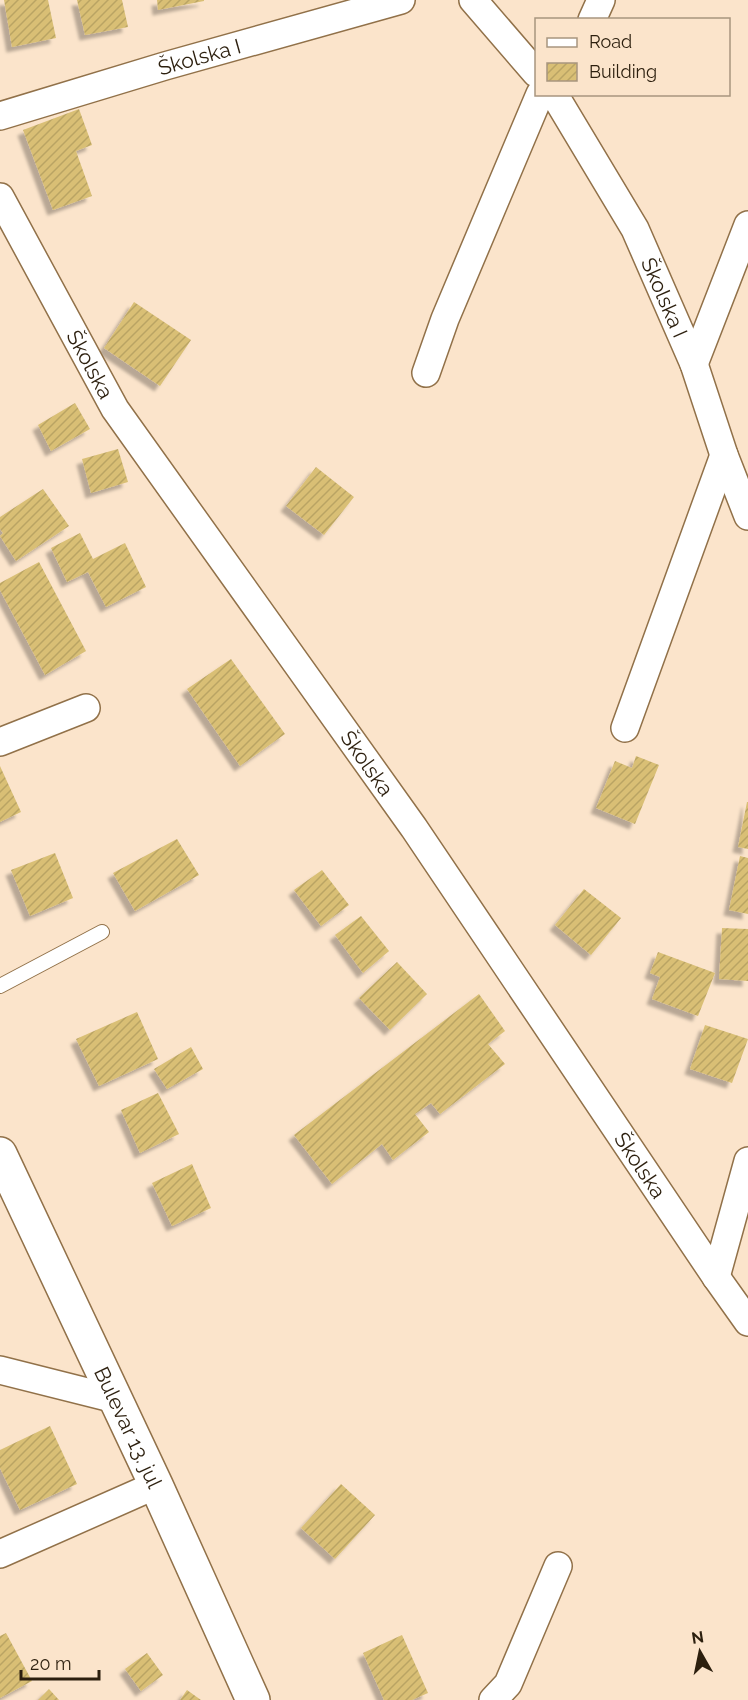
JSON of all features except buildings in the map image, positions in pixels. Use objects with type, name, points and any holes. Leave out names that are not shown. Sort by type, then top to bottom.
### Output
[{"type":"street","name":"Školska I","points":[[0,116],[165,66],[401,0]]},
{"type":"street","points":[[473,0],[535,71]]},
{"type":"street","points":[[593,18],[602,0]]},
{"type":"street","points":[[426,374],[445,319],[539,96]]},
{"type":"street","name":"Školska I","points":[[555,96],[635,229],[694,364],[724,455],[748,516]]},
{"type":"street","name":"Školska","points":[[0,197],[115,410],[414,828],[748,1322]]},
{"type":"street","points":[[694,364],[748,225]]},
{"type":"street","points":[[625,728],[724,455]]},
{"type":"street","points":[[0,742],[86,708]]},
{"type":"street","name":"Bulevar 13. jul","points":[[0,1154],[156,1485],[253,1700]]},
{"type":"street","points":[[716,1277],[748,1161]]},
{"type":"street","points":[[0,1370],[115,1399]]},
{"type":"street","points":[[0,1554],[156,1485]]},
{"type":"street","points":[[493,1700],[508,1684],[558,1566]]},
{"type":"lane","points":[[0,986],[102,932]]}]
